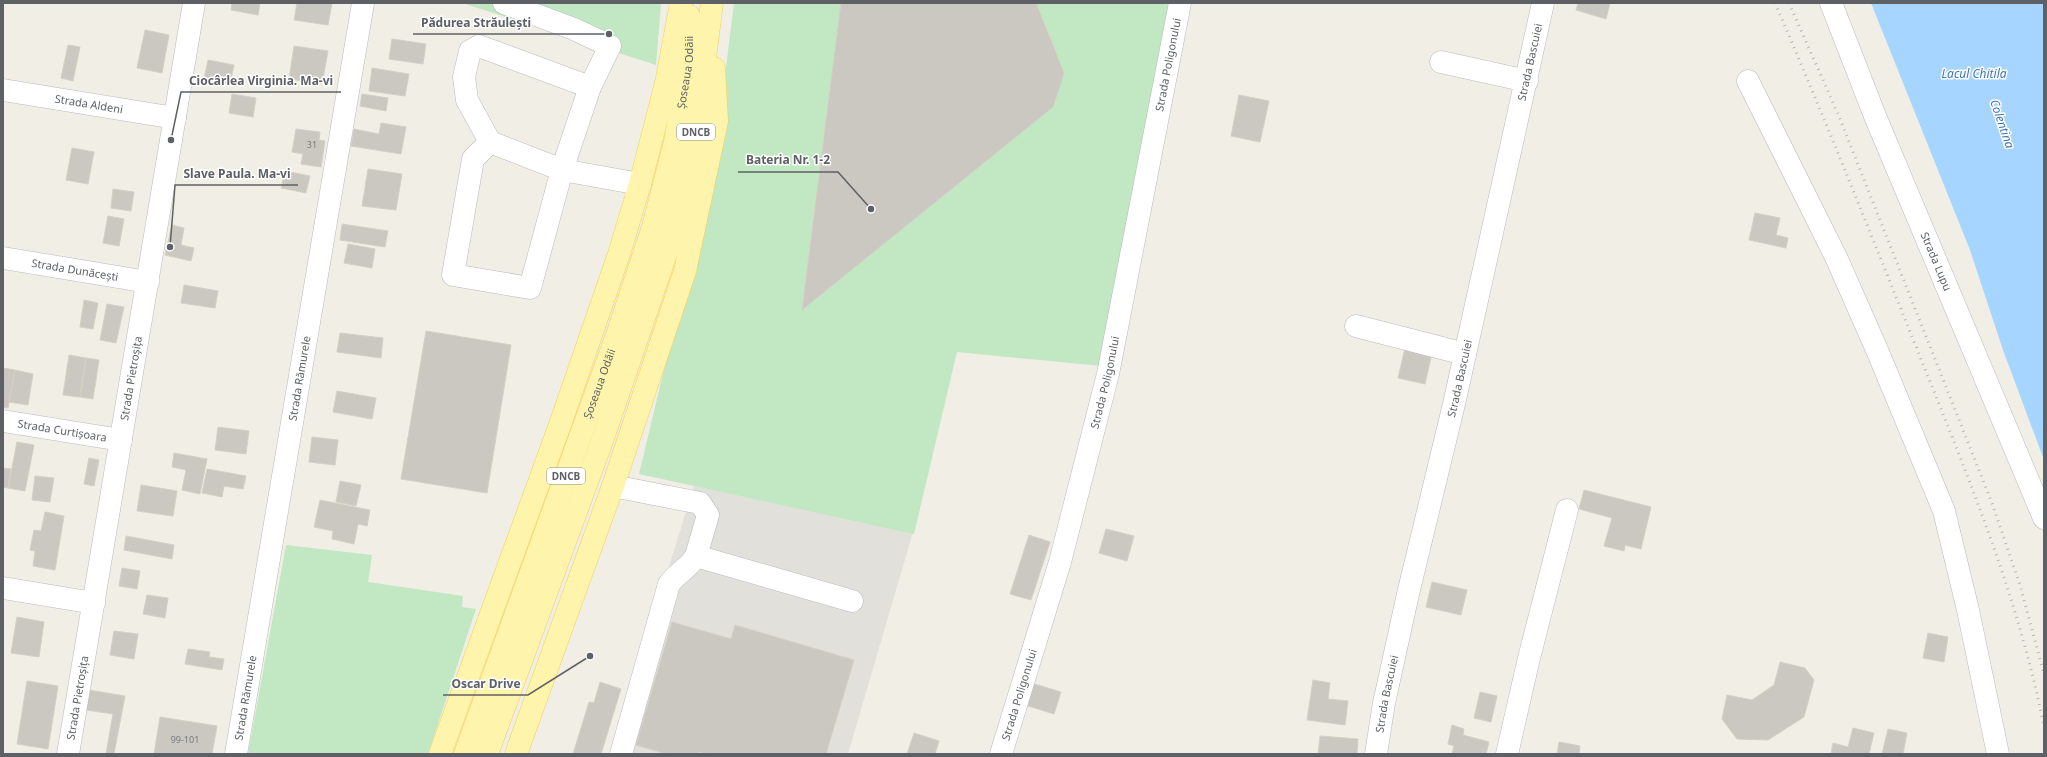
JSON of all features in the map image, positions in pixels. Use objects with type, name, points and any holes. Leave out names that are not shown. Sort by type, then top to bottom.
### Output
[{"type":"main road","points":[[440,754],[561,422],[619,254],[640,184],[666,83],[681,3]]},
{"type":"main road","name":"Șoseaua Odăii","points":[[487,754],[485,728],[657,215],[676,142],[689,60],[689,3]]},
{"type":"main road","points":[[516,754],[613,486],[684,271],[717,121],[712,9]]},
{"type":"main road","name":"Șoseaua Odăii","points":[[465,754],[485,728],[602,441],[668,248],[692,160],[712,9]]},
{"type":"street","name":"Strada Pietroșița","points":[[68,754],[194,3]]},
{"type":"street","name":"Strada Rămurele","points":[[236,754],[363,3]]},
{"type":"street","points":[[490,142],[473,159],[453,276],[530,288],[562,170],[590,87],[610,46],[574,29],[504,3]]},
{"type":"street","name":"Strada Poligonului","points":[[1001,754],[1062,554],[1108,374],[1180,3]]},
{"type":"street","name":"Strada Bascuiei","points":[[1376,754],[1384,703],[1408,594],[1465,354],[1543,3]]},
{"type":"street","name":"Strada Lupu","points":[[1831,3],[1875,116],[2044,518]]},
{"type":"street","points":[[590,87],[479,46],[470,51],[464,78],[467,100],[490,142],[562,170],[640,184]]},
{"type":"street","points":[[1441,62],[1527,80]]},
{"type":"street","points":[[1748,81],[1836,257],[1877,350],[1944,511],[1972,625],[1998,754]]},
{"type":"street","name":"Strada Aldeni","points":[[3,90],[175,118]]},
{"type":"street","name":"Strada Dunăcești","points":[[3,258],[148,282]]},
{"type":"street","points":[[1356,326],[1465,354]]},
{"type":"street","name":"Strada Curtișoara","points":[[3,421],[121,440]]},
{"type":"street","points":[[613,486],[700,503],[708,515],[696,556],[690,566],[678,572],[669,584],[621,754]]},
{"type":"street","points":[[1507,754],[1529,658],[1567,510]]},
{"type":"street","points":[[696,556],[852,601]]},
{"type":"street","points":[[3,588],[94,603]]},
{"type":"shaded area","points":[[694,486],[913,532],[848,754],[611,754]]},
{"type":"green space","points":[[462,3],[661,3],[656,65]]},
{"type":"green space","points":[[734,3],[1178,3],[1102,366],[957,352],[914,534],[639,474],[681,299],[720,116]]},
{"type":"green space","points":[[286,545],[372,555],[368,582],[463,596],[462,607],[476,609],[428,754],[248,754]]},
{"type":"water","name":"Lacul Chitila","points":[[1871,3],[2044,3],[2044,460],[2003,350],[1970,250]]},
{"type":"building","points":[[232,3],[260,3],[258,15],[231,10]]},
{"type":"building","points":[[297,3],[332,3],[328,25],[294,20]]},
{"type":"building","points":[[841,3],[1036,3],[1064,73],[1053,107],[802,310]]},
{"type":"building","points":[[1578,3],[1610,3],[1606,19],[1576,10]]},
{"type":"building","points":[[145,30],[169,35],[162,73],[137,68]]},
{"type":"building","points":[[392,39],[426,44],[423,64],[389,59]]},
{"type":"building","points":[[68,45],[80,47],[73,81],[61,78]]},
{"type":"building","points":[[294,46],[328,51],[322,84],[289,79]]},
{"type":"building","points":[[208,60],[234,65],[230,84],[204,79]]},
{"type":"building","points":[[372,68],[409,74],[405,96],[369,91]]},
{"type":"building","points":[[232,94],[256,98],[253,117],[229,113]]},
{"type":"building","points":[[362,94],[388,98],[386,111],[360,106]]},
{"type":"building","points":[[1239,95],[1269,101],[1260,142],[1231,136]]},
{"type":"building","points":[[381,123],[406,127],[401,154],[351,146],[354,129],[379,134]]},
{"type":"building","points":[[296,129],[320,132],[319,140],[325,141],[321,167],[301,164],[303,154],[292,152]]},
{"type":"building","points":[[72,148],[94,152],[88,184],[66,180]]},
{"type":"building","points":[[368,169],[402,174],[396,210],[362,206]]},
{"type":"building","points":[[285,171],[310,176],[306,193],[281,188]]},
{"type":"building","points":[[113,189],[134,192],[131,211],[111,208]]},
{"type":"building","points":[[1755,213],[1780,218],[1776,235],[1788,238],[1786,248],[1749,240]]},
{"type":"building","points":[[108,216],[124,219],[119,246],[103,243]]},
{"type":"building","points":[[342,224],[388,231],[385,247],[340,240]]},
{"type":"building","points":[[172,225],[184,228],[181,245],[194,248],[191,261],[165,255]]},
{"type":"building","points":[[348,244],[375,249],[372,268],[344,263]]},
{"type":"building","points":[[184,285],[218,291],[215,308],[181,303]]},
{"type":"building","points":[[84,300],[98,303],[93,329],[80,327]]},
{"type":"building","points":[[107,304],[124,307],[116,343],[100,340]]},
{"type":"building","points":[[426,331],[511,345],[487,493],[401,479]]},
{"type":"building","points":[[340,333],[383,338],[381,358],[337,352]]},
{"type":"building","points":[[1405,348],[1432,353],[1425,384],[1398,378]]},
{"type":"building","points":[[69,355],[86,358],[80,397],[63,395]]},
{"type":"building","points":[[86,358],[99,360],[93,399],[80,397]]},
{"type":"building","points":[[3,368],[15,370],[8,408],[3,407]]},
{"type":"building","points":[[15,370],[33,374],[28,405],[9,402]]},
{"type":"building","points":[[337,391],[376,398],[372,419],[333,412]]},
{"type":"building","points":[[218,427],[249,431],[246,454],[215,450]]},
{"type":"building","points":[[312,437],[338,440],[335,465],[309,462]]},
{"type":"building","points":[[17,442],[34,445],[25,491],[8,488]]},
{"type":"building","points":[[174,453],[207,459],[200,494],[182,490],[186,470],[172,467]]},
{"type":"building","points":[[89,458],[99,460],[94,486],[84,484]]},
{"type":"building","points":[[3,468],[11,469],[8,488],[3,487]]},
{"type":"building","points":[[207,469],[246,476],[243,489],[224,486],[222,497],[202,493]]},
{"type":"building","points":[[35,476],[54,478],[50,502],[32,500]]},
{"type":"building","points":[[340,481],[361,485],[356,506],[336,502]]},
{"type":"building","points":[[141,485],[177,491],[173,516],[137,511]]},
{"type":"building","points":[[1584,490],[1651,507],[1641,549],[1625,545],[1624,551],[1604,546],[1612,518],[1579,509]]},
{"type":"building","points":[[320,500],[370,510],[367,526],[358,524],[354,544],[332,539],[333,531],[314,527]]},
{"type":"building","points":[[45,512],[64,516],[55,570],[33,566],[35,551],[30,550],[34,530],[41,531]]},
{"type":"building","points":[[1106,529],[1134,536],[1127,561],[1099,553]]},
{"type":"building","points":[[1029,535],[1050,542],[1031,600],[1010,594]]},
{"type":"building","points":[[126,536],[174,545],[172,559],[124,550]]},
{"type":"building","points":[[122,568],[140,571],[137,589],[119,586]]},
{"type":"building","points":[[1432,582],[1467,590],[1461,615],[1426,607]]},
{"type":"building","points":[[147,595],[168,598],[165,618],[143,614]]},
{"type":"building","points":[[17,617],[44,622],[39,657],[11,653]]},
{"type":"building","points":[[672,622],[731,639],[735,625],[854,660],[826,754],[707,754],[699,752],[698,754],[667,754],[636,745]]},
{"type":"building","points":[[114,631],[138,634],[134,659],[110,655]]},
{"type":"building","points":[[1928,633],[1948,637],[1944,662],[1923,658]]},
{"type":"building","points":[[188,649],[210,652],[209,657],[224,659],[222,670],[185,664]]},
{"type":"building","points":[[1780,662],[1805,668],[1814,680],[1804,717],[1768,740],[1737,739],[1722,719],[1727,695],[1752,700],[1774,685]]},
{"type":"building","points":[[1313,680],[1330,683],[1328,699],[1348,701],[1345,725],[1307,720]]},
{"type":"building","points":[[27,681],[58,686],[48,749],[17,744]]},
{"type":"building","points":[[600,682],[621,689],[601,754],[573,754],[589,702],[594,703]]},
{"type":"building","points":[[1028,682],[1061,692],[1054,714],[1022,704]]},
{"type":"building","points":[[89,690],[125,696],[114,754],[106,754],[113,714],[86,710]]},
{"type":"building","points":[[1480,692],[1497,696],[1491,722],[1474,718]]},
{"type":"building","points":[[160,717],[217,726],[212,754],[154,754]]},
{"type":"building","points":[[1452,725],[1464,729],[1463,735],[1489,742],[1486,754],[1452,754],[1454,746],[1448,744]]},
{"type":"building","points":[[1853,728],[1874,733],[1869,754],[1831,754],[1833,743],[1848,747]]},
{"type":"building","points":[[1888,729],[1907,733],[1903,754],[1882,754]]},
{"type":"building","points":[[914,733],[939,741],[935,754],[907,754]]},
{"type":"building","points":[[1320,736],[1358,739],[1357,754],[1318,754]]},
{"type":"building","points":[[1559,742],[1580,746],[1579,754],[1557,754]]},
{"type":"railway","points":[[1775,3],[1813,92],[1974,494],[2007,586],[2021,632],[2034,679],[2044,727]]},
{"type":"railway","points":[[1789,3],[1838,114],[1992,503],[2020,585],[2044,674]]},
{"type":"place","name":"Pădurea Străulești","points":[[609,34]]},
{"type":"place","name":"Ciocârlea Virginia. Ma-vi","points":[[171,140]]},
{"type":"place","name":"Bateria Nr. 1-2","points":[[871,209]]},
{"type":"place","name":"Slave Paula. Ma-vi","points":[[170,247]]},
{"type":"place","name":"Oscar Drive","points":[[590,656]]},
{"type":"water label","name":"Colentina","points":[[2002,124]]}]
